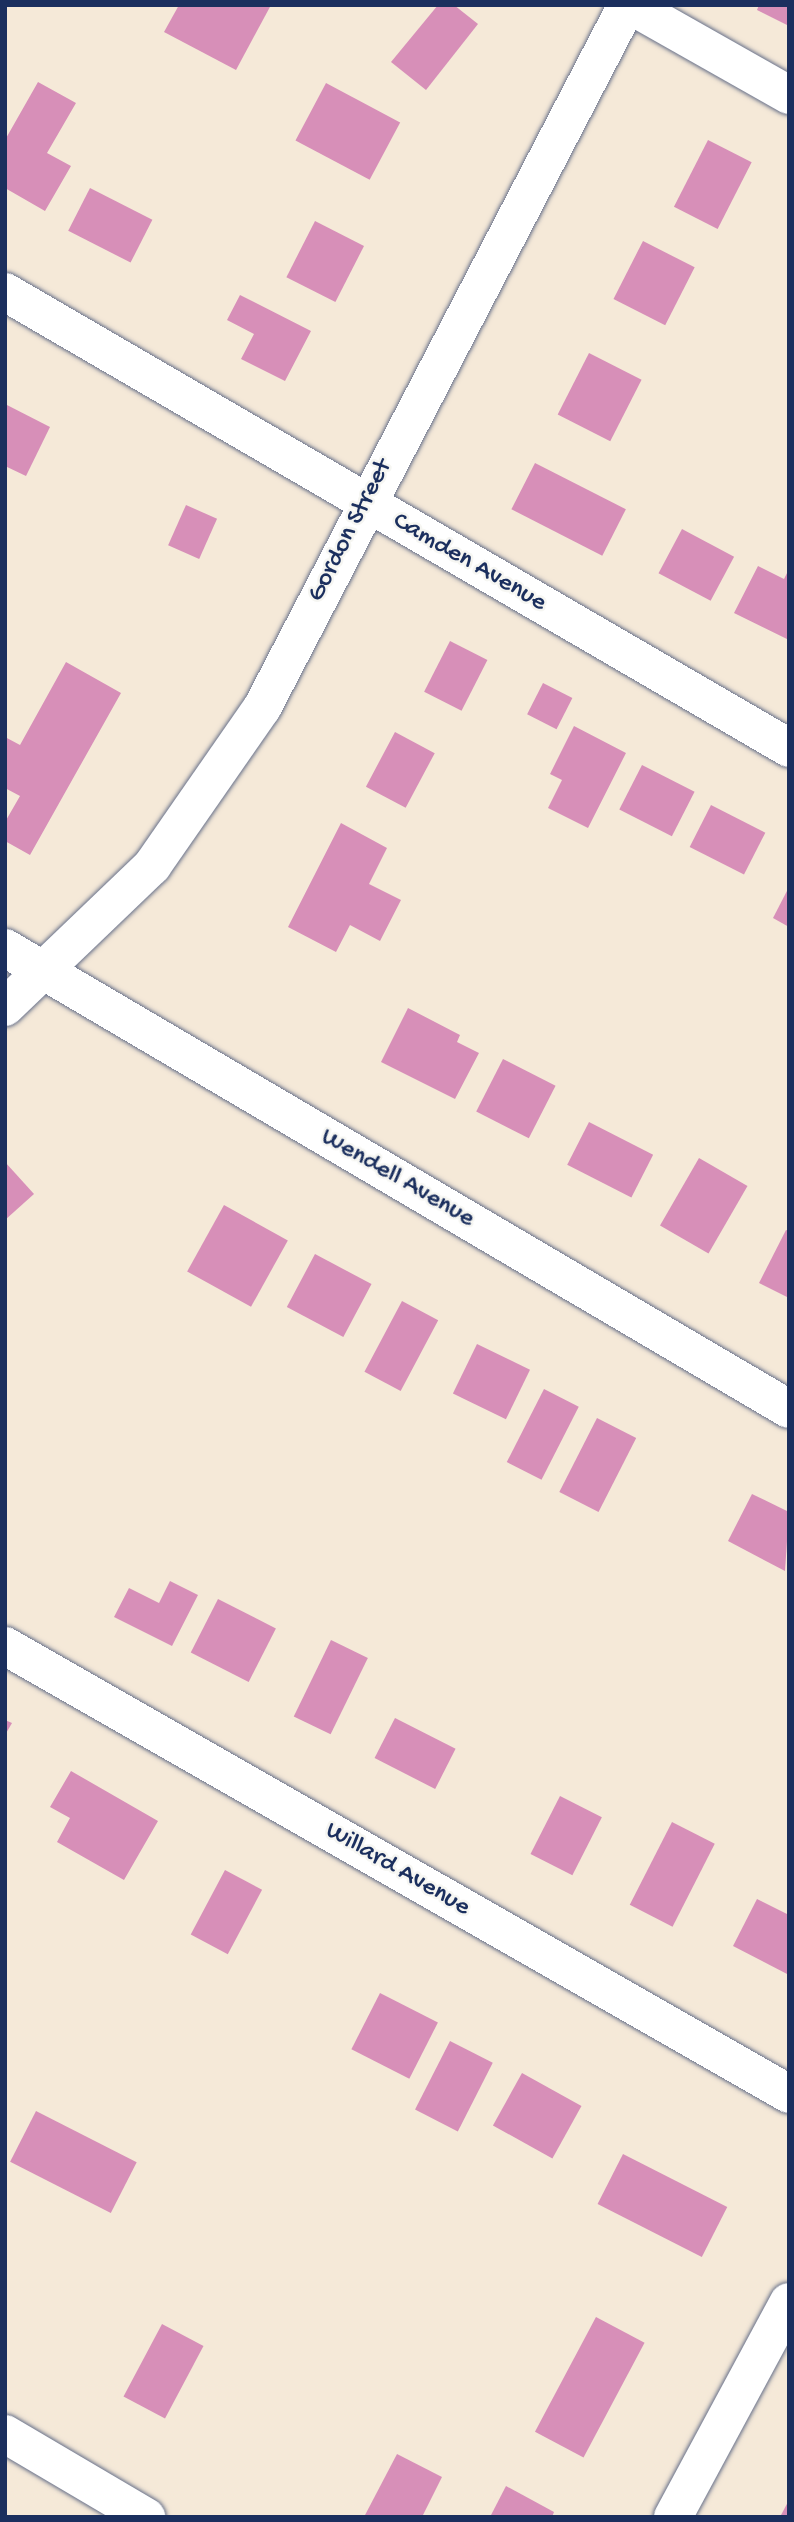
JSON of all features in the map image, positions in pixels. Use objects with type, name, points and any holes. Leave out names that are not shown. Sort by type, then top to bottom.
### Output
[{"type":"street","points":[[629,5],[789,95]]},
{"type":"street","name":"Gordon Street","points":[[5,1007],[45,972],[152,866],[211,785],[262,708],[365,503],[629,5]]},
{"type":"street","name":"Camden Avenue","points":[[5,292],[789,748]]},
{"type":"street","name":"Wendell Avenue","points":[[5,948],[789,1409]]},
{"type":"street","name":"Willard Avenue","points":[[5,1646],[789,2094]]},
{"type":"street","points":[[673,2517],[789,2302]]},
{"type":"street","points":[[5,2434],[146,2517]]},
{"type":"building","points":[[179,5],[271,5],[236,70],[164,32]]},
{"type":"building","points":[[438,5],[454,5],[478,24],[426,90],[391,62]]},
{"type":"building","points":[[759,5],[789,5],[789,26],[757,10]]},
{"type":"building","points":[[38,82],[76,103],[47,153],[71,166],[45,211],[5,188],[5,140]]},
{"type":"building","points":[[326,83],[400,122],[370,180],[295,140]]},
{"type":"building","points":[[708,140],[752,162],[718,229],[674,207]]},
{"type":"building","points":[[90,188],[152,220],[131,263],[68,231]]},
{"type":"building","points":[[315,221],[364,246],[335,302],[286,277]]},
{"type":"building","points":[[643,241],[695,267],[665,325],[613,299]]},
{"type":"building","points":[[240,295],[311,331],[285,381],[241,359],[254,334],[227,320]]},
{"type":"building","points":[[589,353],[642,380],[610,441],[558,414]]},
{"type":"building","points":[[5,404],[50,427],[26,476],[5,466]]},
{"type":"building","points":[[535,463],[626,509],[602,556],[511,509]]},
{"type":"building","points":[[186,505],[217,519],[199,559],[168,545]]},
{"type":"building","points":[[682,529],[734,557],[711,601],[659,573]]},
{"type":"building","points":[[758,566],[784,579],[789,569],[789,640],[734,613]]},
{"type":"building","points":[[450,641],[487,660],[462,711],[424,692]]},
{"type":"building","points":[[66,662],[121,693],[30,855],[5,841],[5,822],[20,796],[5,788],[5,737],[20,745]]},
{"type":"building","points":[[543,683],[572,698],[557,729],[527,714]]},
{"type":"building","points":[[574,726],[626,753],[588,828],[548,808],[562,780],[550,774]]},
{"type":"building","points":[[395,732],[435,753],[406,808],[366,787]]},
{"type":"building","points":[[642,765],[695,792],[672,836],[619,810]]},
{"type":"building","points":[[711,805],[765,833],[744,875],[690,847]]},
{"type":"building","points":[[341,823],[387,848],[369,884],[401,900],[380,941],[350,925],[336,952],[288,927]]},
{"type":"building","points":[[789,887],[789,927],[773,918]]},
{"type":"building","points":[[408,1008],[460,1035],[457,1042],[479,1053],[455,1099],[381,1062]]},
{"type":"building","points":[[503,1059],[556,1086],[529,1138],[476,1112]]},
{"type":"building","points":[[589,1122],[653,1155],[631,1197],[567,1165]]},
{"type":"building","points":[[699,1158],[747,1186],[708,1254],[660,1226]]},
{"type":"building","points":[[5,1162],[34,1194],[5,1220]]},
{"type":"building","points":[[224,1205],[288,1240],[251,1307],[187,1271]]},
{"type":"building","points":[[786,1230],[789,1231],[789,1298],[759,1283]]},
{"type":"building","points":[[315,1254],[372,1284],[343,1337],[287,1307]]},
{"type":"building","points":[[402,1301],[438,1320],[401,1391],[364,1372]]},
{"type":"building","points":[[477,1344],[530,1370],[506,1419],[453,1393]]},
{"type":"building","points":[[544,1389],[579,1407],[542,1480],[507,1462]]},
{"type":"building","points":[[597,1418],[636,1438],[599,1512],[559,1492]]},
{"type":"building","points":[[752,1494],[789,1512],[785,1571],[728,1541]]},
{"type":"building","points":[[170,1581],[198,1595],[172,1646],[114,1617],[129,1588],[159,1603]]},
{"type":"building","points":[[218,1599],[276,1629],[249,1682],[191,1652]]},
{"type":"building","points":[[331,1640],[368,1658],[331,1734],[294,1716]]},
{"type":"building","points":[[395,1718],[456,1749],[435,1789],[375,1758]]},
{"type":"building","points":[[5,1720],[12,1723],[5,1735]]},
{"type":"building","points":[[71,1771],[158,1821],[124,1880],[57,1842],[70,1818],[50,1807]]},
{"type":"building","points":[[560,1796],[602,1817],[572,1875],[530,1854]]},
{"type":"building","points":[[672,1822],[715,1844],[673,1927],[630,1905]]},
{"type":"building","points":[[225,1870],[262,1890],[228,1954],[191,1934]]},
{"type":"building","points":[[757,1899],[789,1915],[789,1975],[733,1946]]},
{"type":"building","points":[[380,1993],[438,2023],[409,2079],[351,2049]]},
{"type":"building","points":[[450,2041],[493,2063],[458,2131],[415,2110]]},
{"type":"building","points":[[522,2073],[581,2106],[552,2158],[493,2125]]},
{"type":"building","points":[[36,2111],[137,2162],[111,2213],[10,2162]]},
{"type":"building","points":[[623,2154],[727,2207],[702,2257],[598,2204]]},
{"type":"building","points":[[596,2317],[645,2343],[584,2458],[535,2432]]},
{"type":"building","points":[[162,2324],[203,2346],[165,2418],[124,2396]]},
{"type":"building","points":[[397,2454],[442,2477],[422,2517],[364,2517]]},
{"type":"building","points":[[506,2486],[554,2512],[552,2517],[490,2517]]},
{"type":"building","points":[[789,2500],[789,2517],[780,2517]]}]
